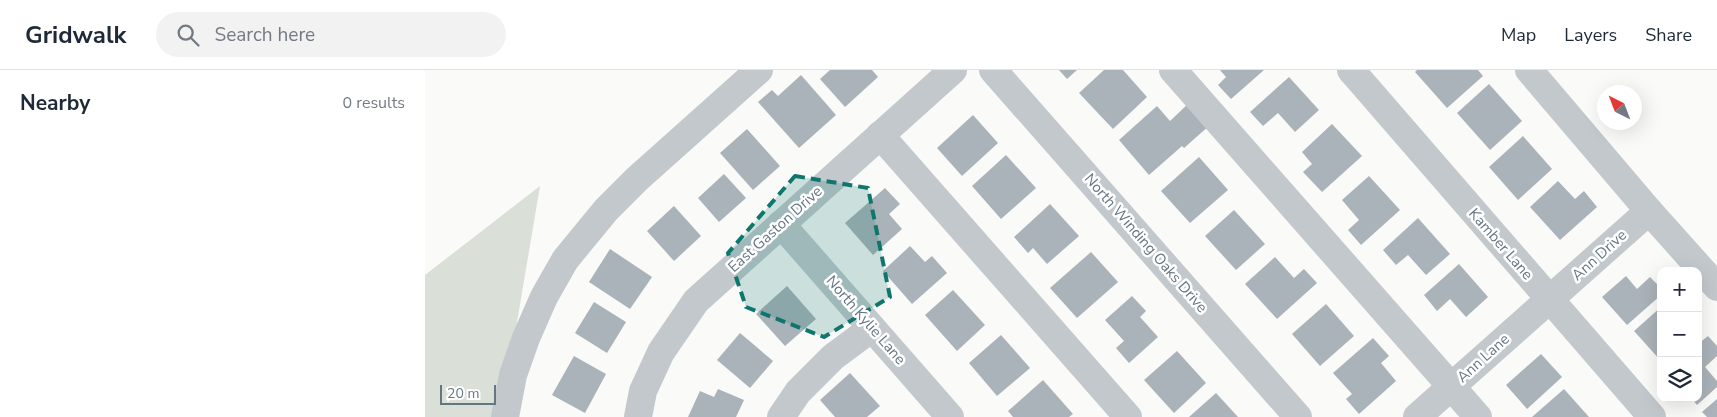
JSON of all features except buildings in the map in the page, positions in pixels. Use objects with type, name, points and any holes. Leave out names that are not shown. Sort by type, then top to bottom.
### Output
[{"type":"street","points":[[505,417],[513,375],[526,338],[544,296],[565,260],[606,210],[637,179],[759,70]]},
{"type":"street","name":"East Gaston Drive","points":[[638,417],[643,391],[661,352],[696,301],[953,70]]},
{"type":"street","name":"North Winding Oaks Drive","points":[[993,70],[1298,417]]},
{"type":"street","points":[[1173,70],[1478,417]]},
{"type":"street","name":"Kamber Lane","points":[[1351,70],[1652,417]]},
{"type":"street","points":[[1529,70],[1649,211],[1717,287]]},
{"type":"street","points":[[880,135],[1128,417]]},
{"type":"street","name":"Ann Drive","points":[[1549,300],[1649,211]]},
{"type":"street","name":"North Kylie Lane","points":[[781,224],[950,417]]},
{"type":"street","name":"Ann Lane","points":[[1417,417],[1549,300]]},
{"type":"street","points":[[781,417],[798,392],[833,357],[873,328]]},
{"type":"highlighted area","points":[[795,176],[868,188],[890,297],[824,337],[746,307],[728,253]]},
{"type":"shaded area","points":[[540,186],[501,417],[425,417],[425,275]]}]
